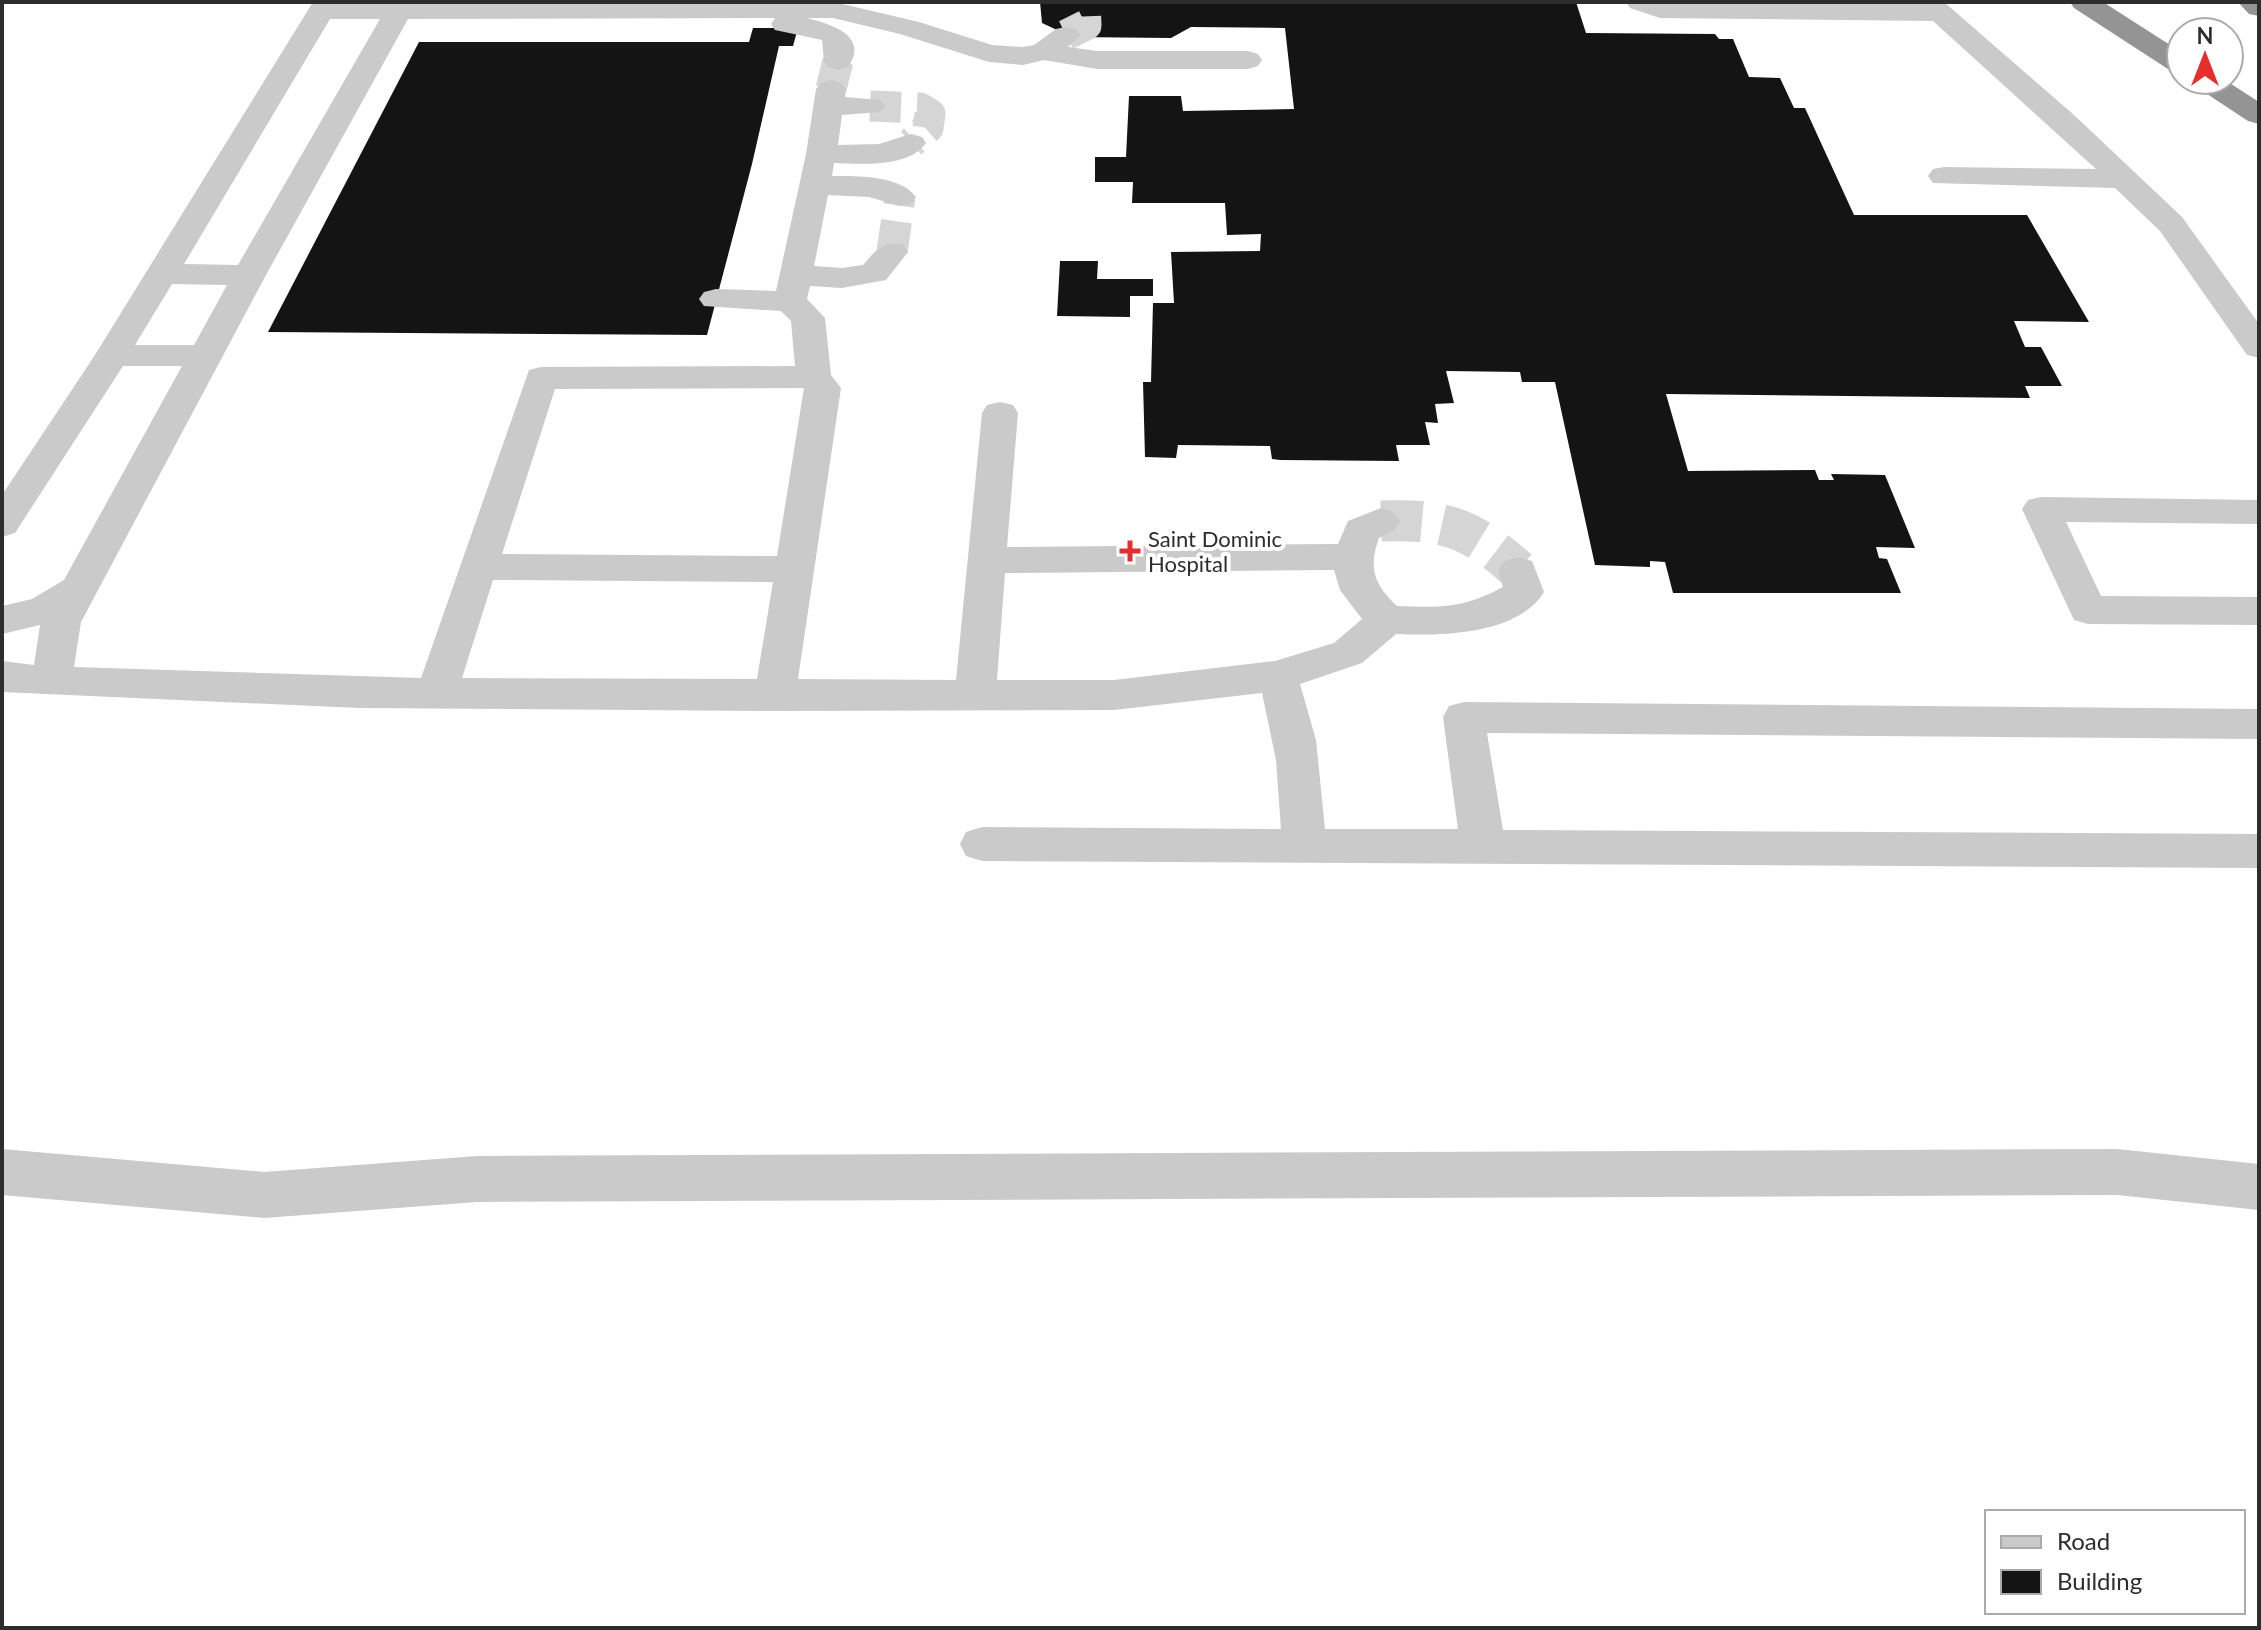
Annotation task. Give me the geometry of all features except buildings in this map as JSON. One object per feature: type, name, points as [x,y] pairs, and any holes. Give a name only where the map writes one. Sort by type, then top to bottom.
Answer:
[{"type":"highway","points":[[2084,2],[2165,55]]},
{"type":"highway","points":[[2252,2],[2259,8]]},
{"type":"highway","points":[[2230,96],[2259,115]]},
{"type":"lane","points":[[1640,2],[1660,10],[1935,8],[2171,224],[2259,348]]},
{"type":"lane","points":[[2,524],[112,355],[324,6],[833,10],[909,28],[989,53],[1023,56],[1055,43],[1097,60],[1248,60]]},
{"type":"lane","points":[[52,679],[61,622],[249,275],[401,7]]},
{"type":"lane","points":[[909,28],[940,7]]},
{"type":"lane","points":[[483,8],[492,23],[524,26],[804,26],[834,35],[839,46],[794,288],[808,318],[814,377],[823,388],[775,696]]},
{"type":"lane","points":[[833,85],[870,106]]},
{"type":"lane","points":[[818,170],[897,151],[911,143]]},
{"type":"lane","points":[[818,170],[888,190],[900,197]]},
{"type":"lane","points":[[1944,176],[2124,179]]},
{"type":"lane","points":[[716,299],[874,273],[892,252]]},
{"type":"lane","points":[[162,274],[249,275]]},
{"type":"lane","points":[[112,355],[207,356]]},
{"type":"lane","points":[[436,694],[541,378],[814,377]]},
{"type":"lane","points":[[975,696],[1000,413]]},
{"type":"lane","points":[[2257,515],[2041,509],[2088,610],[2259,611]]},
{"type":"lane","points":[[1381,521],[1362,530],[1351,557],[1359,596],[1387,620],[1442,622],[1488,613],[1524,592],[1518,570]]},
{"type":"lane","points":[[988,560],[1351,557]]},
{"type":"lane","points":[[478,567],[796,569]]},
{"type":"lane","points":[[2,620],[44,610],[81,588]]},
{"type":"lane","points":[[2,676],[7,679],[436,694],[1114,695],[1277,676],[1348,653],[1387,620]]},
{"type":"lane","points":[[1277,676],[1300,760],[1304,846]]},
{"type":"lane","points":[[1483,847],[1464,717],[2259,724]]},
{"type":"lane","points":[[982,844],[2259,851]]},
{"type":"lane","points":[[2,1172],[264,1195],[477,1179],[2101,1172],[2259,1187]]},
{"type":"tunnel","points":[[1066,35],[1086,25],[1085,2]]},
{"type":"tunnel","points":[[831,89],[838,61]]},
{"type":"tunnel","points":[[870,106],[920,108],[930,114],[928,128],[911,143]]},
{"type":"tunnel","points":[[892,252],[900,197]]},
{"type":"tunnel","points":[[1381,521],[1422,522],[1455,529],[1485,544],[1518,570]]},
{"type":"place","name":"Saint Dominic Hospital","points":[[1130,551]]}]
